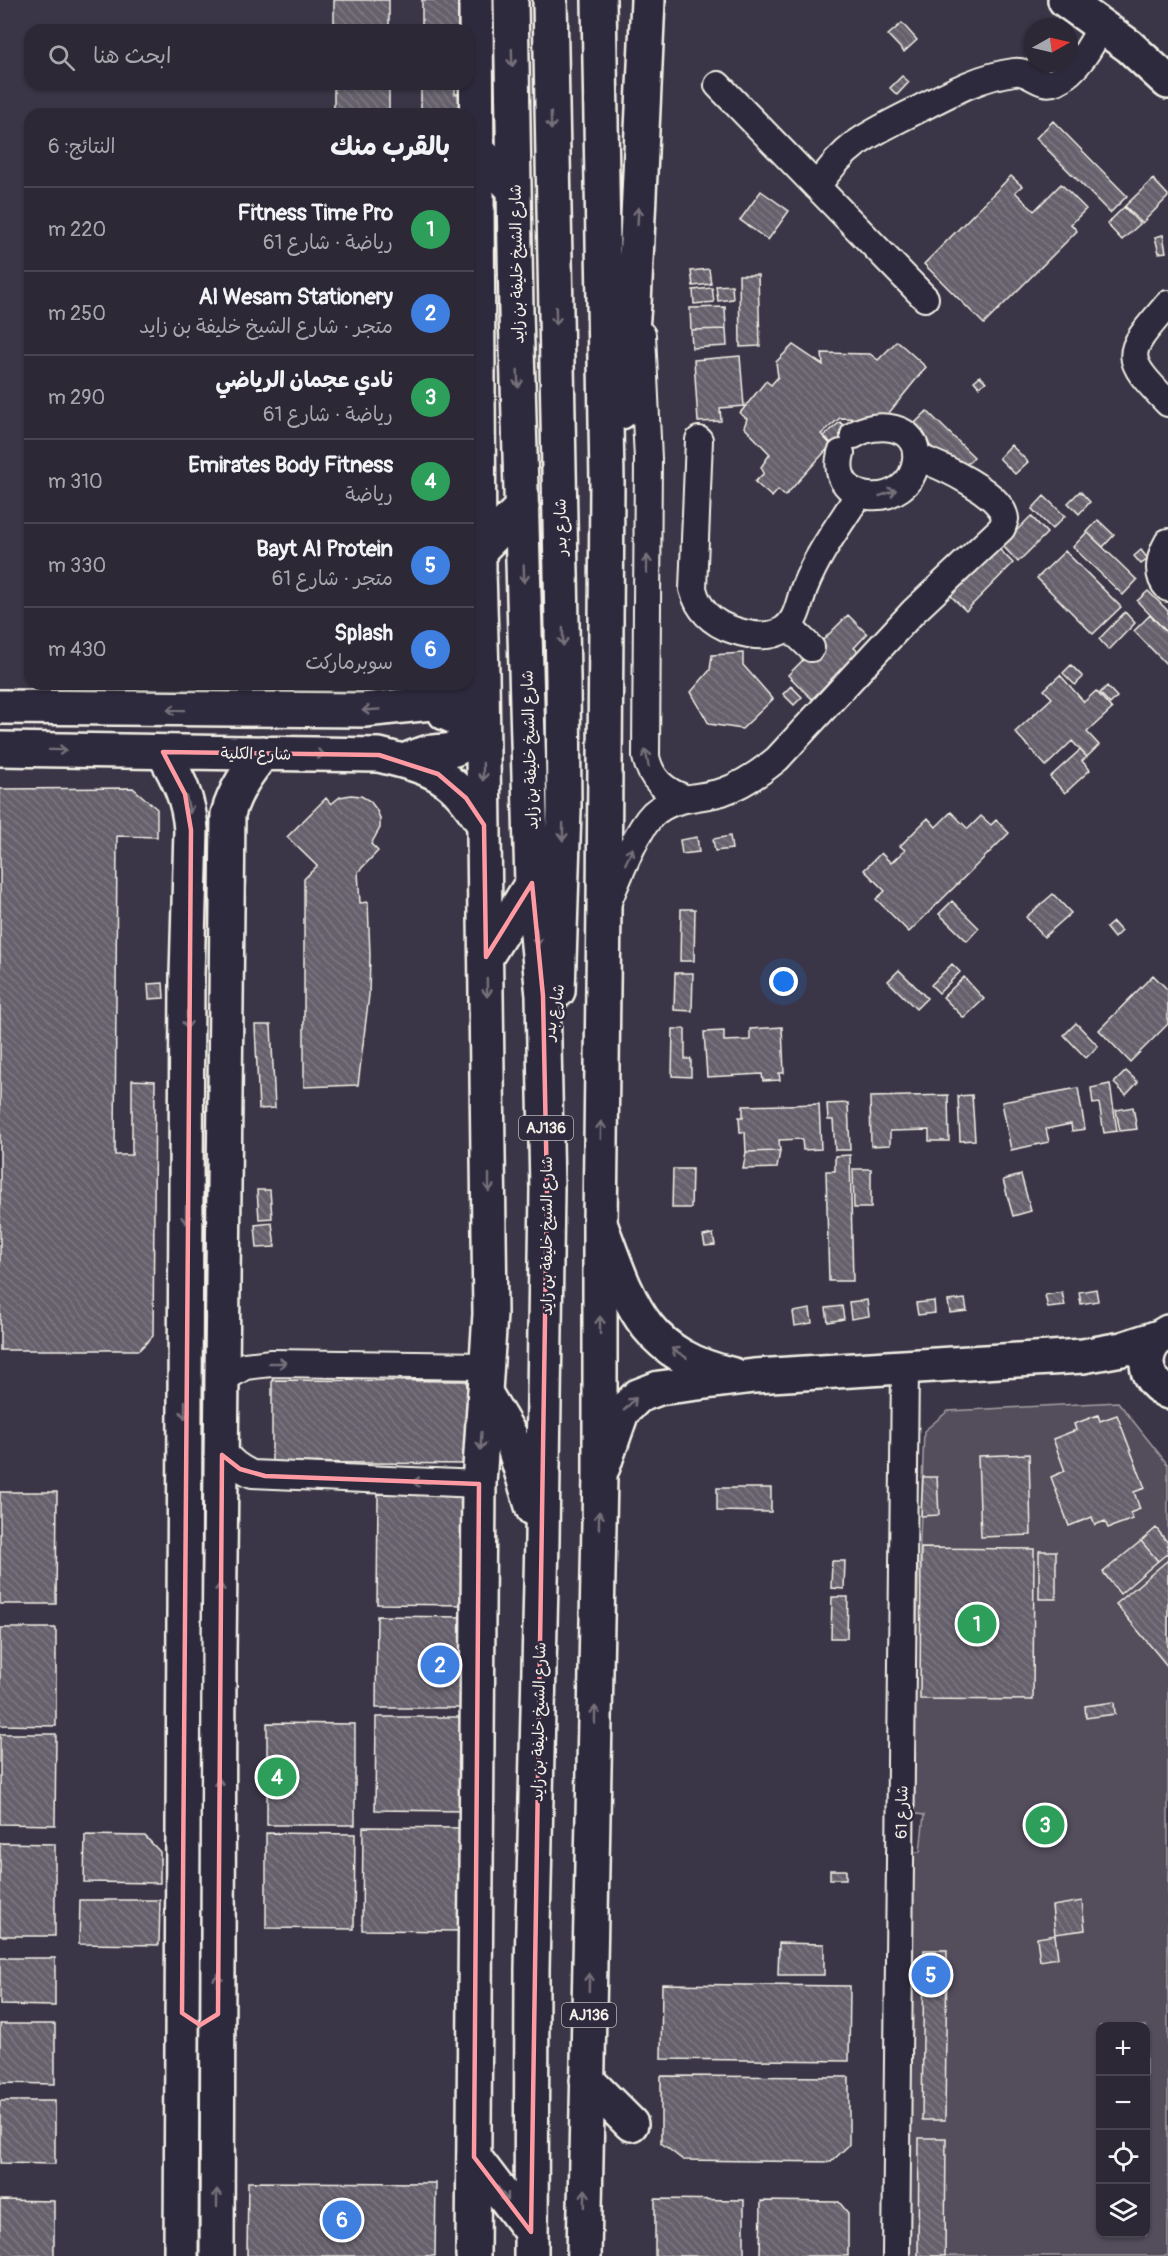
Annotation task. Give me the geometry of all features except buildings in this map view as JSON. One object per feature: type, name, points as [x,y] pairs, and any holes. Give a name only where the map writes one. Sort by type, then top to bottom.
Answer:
[{"type":"main road","points":[[473,2256],[479,1484],[490,1302],[479,551],[476,0]]},
{"type":"main road","name":"شارع الشيخ خليفة بن زايد","points":[[511,0],[532,883],[543,996],[547,1189],[532,1969],[531,2244]]},
{"type":"main road","name":"شارع بدر","points":[[545,1053],[558,997],[561,969],[564,810],[550,0]]},
{"type":"main road","name":"AJ136","points":[[584,2256],[600,1476],[607,482],[599,0]]},
{"type":"main road","points":[[607,482],[627,380],[634,304],[648,0]]},
{"type":"main road","points":[[1065,0],[1102,25],[1168,82]]},
{"type":"main road","points":[[477,149],[514,190]]},
{"type":"main road","points":[[479,551],[522,507]]},
{"type":"main road","points":[[474,681],[482,674]]},
{"type":"main road","points":[[0,707],[338,711],[406,707],[441,702],[455,697],[463,690]]},
{"type":"main road","points":[[404,761],[428,753],[452,752],[460,745],[463,732],[461,720],[456,717],[406,707]]},
{"type":"main road","name":"شارع الكلية","points":[[0,749],[378,755],[404,761],[438,774],[466,798],[484,825]]},
{"type":"main road","points":[[163,753],[178,777],[190,812],[187,975],[181,2256]]},
{"type":"main road","points":[[217,2256],[228,814],[234,794],[244,776],[263,753]]},
{"type":"main road","points":[[486,957],[532,883]]},
{"type":"main road","points":[[187,975],[198,964],[206,962],[220,966],[226,972]]},
{"type":"main road","points":[[600,1223],[629,1299],[657,1337],[700,1365],[735,1375],[754,1376]]},
{"type":"main road","points":[[600,1476],[622,1412],[638,1396],[659,1388],[754,1376],[1083,1356],[1122,1349],[1163,1334]]},
{"type":"main road","points":[[1161,1388],[1149,1374],[1147,1364],[1152,1344],[1163,1334]]},
{"type":"main road","points":[[1083,1356],[1120,1367],[1161,1388]]},
{"type":"main road","points":[[486,1379],[510,1435],[542,1539]]},
{"type":"main road","points":[[182,2013],[186,2019],[200,2025],[207,2024],[218,2014]]},
{"type":"main road","points":[[587,2080],[632,2124]]},
{"type":"main road","points":[[474,2157],[531,2244]]},
{"type":"street","points":[[817,187],[840,158],[856,144],[953,91],[995,75],[1017,71],[1026,72],[1043,82],[1056,81],[1074,67],[1085,54],[1102,25]]},
{"type":"street","points":[[718,85],[925,298]]},
{"type":"street","points":[[636,266],[647,436],[646,757],[648,767],[659,783],[667,790],[685,798]]},
{"type":"street","points":[[1168,304],[1141,336],[1134,352],[1137,370],[1168,404]]},
{"type":"street","points":[[875,426],[899,430],[912,441],[917,457],[911,476],[897,490],[879,497],[859,494],[848,486],[841,474],[839,460],[847,444],[875,426]]},
{"type":"street","points":[[699,440],[692,579],[696,599],[707,616],[740,632],[770,634],[788,626],[795,615],[803,590],[819,556],[859,494]]},
{"type":"street","points":[[604,909],[645,824],[662,807],[685,798],[725,791],[744,783],[769,765],[913,612],[1002,528],[1005,519],[1001,506],[966,480],[917,457]]},
{"type":"street","points":[[1168,542],[1160,563],[1163,583],[1168,588]]},
{"type":"street","points":[[788,626],[811,648]]},
{"type":"street","points":[[223,1379],[245,1366],[271,1363],[486,1379]]},
{"type":"street","name":"شارع 61","points":[[896,2256],[905,1368]]},
{"type":"street","points":[[222,1450],[240,1469],[259,1475],[479,1484]]},
{"type":"highlighted area","points":[[163,752],[379,755],[438,774],[466,798],[484,825],[486,957],[532,883],[543,996],[547,1189],[531,2232],[474,2157],[479,1484],[265,1476],[240,1469],[222,1455],[218,2014],[200,2025],[182,2013],[191,830],[185,794]]},
{"type":"shaded area","points":[[1118,1402],[1168,1465],[1168,2256],[907,2256],[910,1852],[920,1852],[924,1815],[910,1813],[924,1431],[948,1411]]},
{"type":"place","name":"Fitness Time Pro","points":[[977,1624]]},
{"type":"place","name":"Al Wesam Stationery","points":[[440,1665]]},
{"type":"place","name":"Emirates Body Fitness","points":[[277,1777]]},
{"type":"place","name":"نادي عجمان الرياضي","points":[[1045,1825]]},
{"type":"place","name":"Bayt Al Protein","points":[[931,1975]]},
{"type":"place","name":"Splash","points":[[342,2220]]}]
